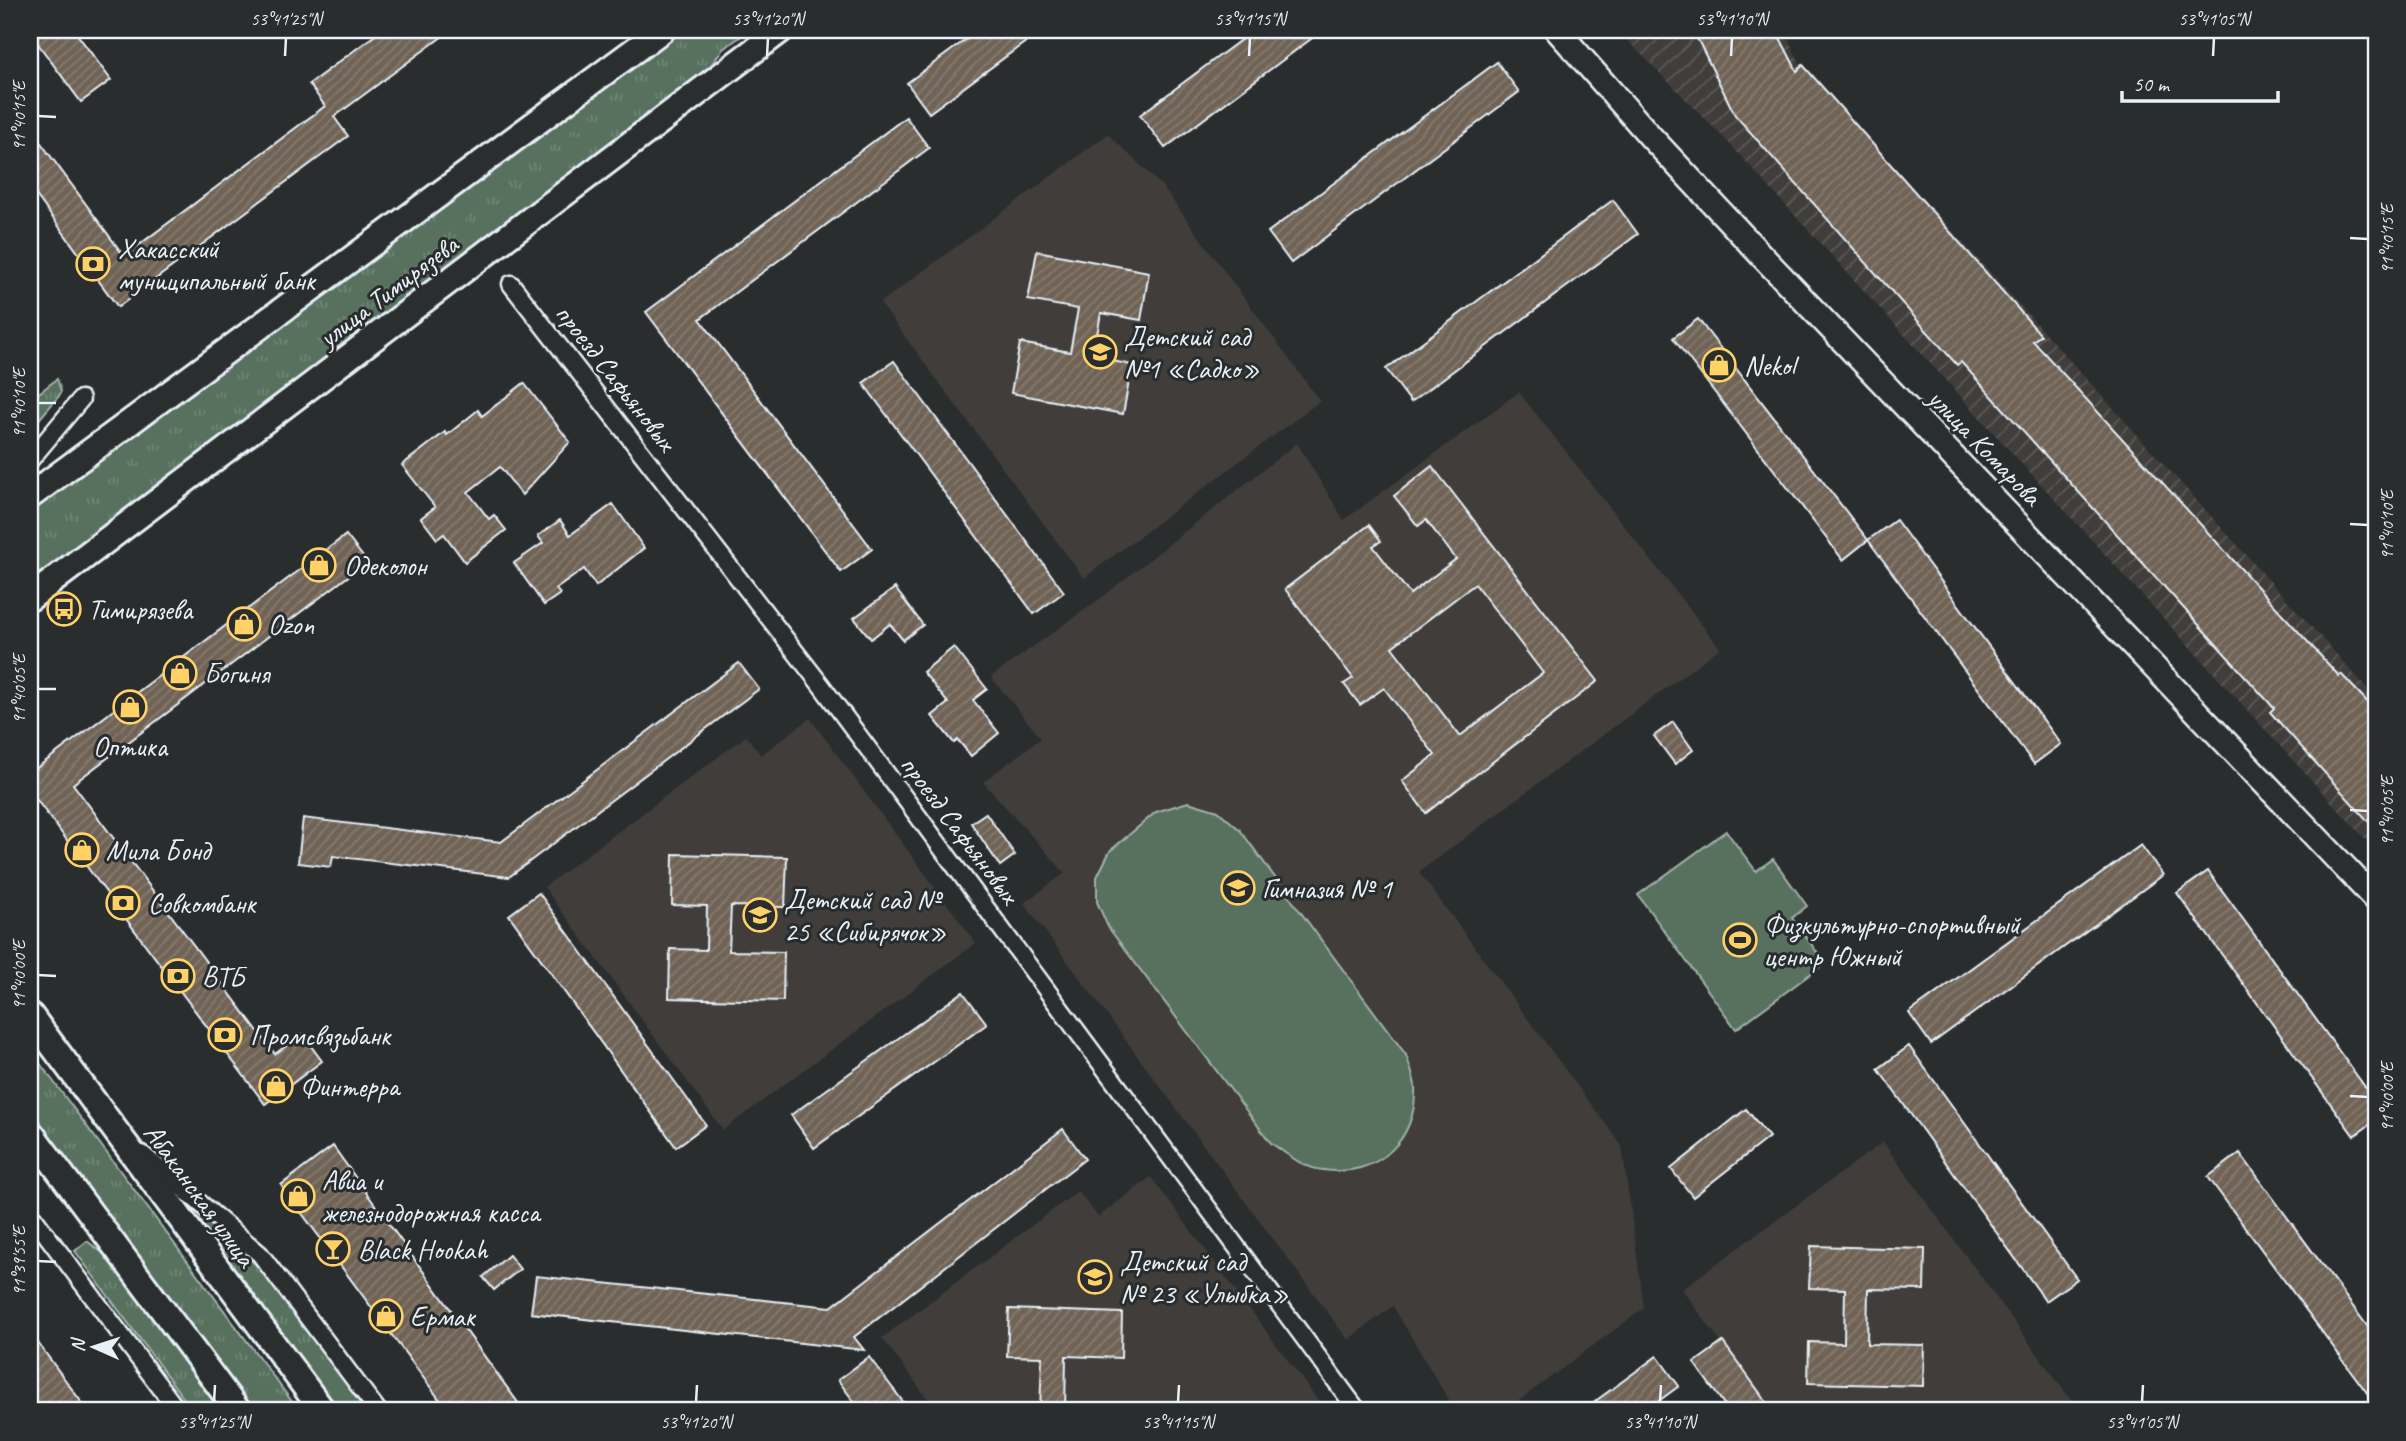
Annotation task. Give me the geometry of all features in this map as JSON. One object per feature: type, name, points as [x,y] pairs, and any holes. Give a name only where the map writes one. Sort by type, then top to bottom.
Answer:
[{"type":"main road","name":"улица Тимирязева","points":[[30,496],[662,30]]},
{"type":"main road","name":"улица Тимирязева","points":[[30,598],[781,30]]},
{"type":"main road","name":"Абаканская улица","points":[[30,1015],[323,1411]]},
{"type":"main road","points":[[30,1132],[238,1411]]},
{"type":"street","name":"улица Комарова","points":[[1557,30],[1760,255],[2376,900]]},
{"type":"street","name":"проезд Сафьяновых","points":[[511,284],[821,685],[1358,1411]]},
{"type":"street","points":[[30,460],[81,399]]},
{"type":"street","points":[[115,1130],[260,1254],[378,1411]]},
{"type":"street","points":[[30,1213],[178,1411]]},
{"type":"shaded area","points":[[1617,30],[1784,30],[1800,63],[2376,698],[2376,851],[1726,140]]},
{"type":"shaded area","name":"Детский сад №1 «Cадко»","points":[[1108,134],[1162,186],[1320,401],[1084,578],[880,303]]},
{"type":"shaded area","name":"Гимназия № 1","points":[[1519,392],[1720,648],[1419,872],[1622,1146],[1644,1308],[1505,1411],[1455,1411],[1393,1306],[1348,1340],[1024,903],[1065,873],[983,782],[1041,738],[991,677],[1097,601],[1297,443],[1344,520]]},
{"type":"shaded area","name":"Детский сад № 25 «Сибирячок»","points":[[810,718],[976,943],[723,1130],[544,887],[746,736],[761,755]]},
{"type":"shaded area","points":[[1883,1142],[2079,1411],[1771,1411],[1682,1289]]},
{"type":"shaded area","name":"Детский сад № 23 «Улыбка»","points":[[1151,1177],[1320,1403],[1309,1411],[937,1411],[882,1338],[1078,1191],[1098,1217]]},
{"type":"green space","points":[[682,30],[750,30],[723,49],[707,70],[30,583],[30,513]]},
{"type":"green space","points":[[57,379],[61,391],[59,396],[30,430],[30,400]]},
{"type":"green space","points":[[1188,802],[1218,811],[1240,830],[1406,1055],[1415,1086],[1414,1106],[1401,1139],[1390,1152],[1376,1161],[1360,1168],[1342,1171],[1316,1169],[1296,1160],[1271,1143],[1108,927],[1097,902],[1097,877],[1110,851],[1156,812]]},
{"type":"green space","name":"Физкультурно-спортивный центр Южный","points":[[1726,831],[1756,871],[1773,859],[1807,906],[1792,918],[1825,963],[1736,1029],[1638,895]]},
{"type":"green space","points":[[30,1050],[299,1411],[255,1411],[30,1110]]},
{"type":"green space","points":[[172,1193],[187,1198],[263,1272],[367,1411],[334,1411]]},
{"type":"green space","points":[[87,1241],[121,1267],[227,1411],[193,1411],[75,1251]]},
{"type":"building","points":[[30,30],[74,30],[111,80],[81,102]]},
{"type":"building","points":[[382,30],[451,30],[334,117],[348,136],[118,307],[30,187],[30,128],[124,256],[325,106],[309,84]]},
{"type":"building","points":[[979,30],[1042,30],[929,113],[907,83]]},
{"type":"building","points":[[1254,30],[1323,30],[1165,148],[1140,115]]},
{"type":"building","points":[[1693,30],[1776,30],[1797,71],[1803,65],[2041,335],[2033,341],[2339,676],[2341,674],[2376,711],[2376,830],[2270,712],[2274,708],[1961,362],[1957,365],[1735,115]]},
{"type":"building","points":[[1497,62],[1519,92],[1291,263],[1268,232]]},
{"type":"building","points":[[906,117],[929,148],[700,319],[872,549],[841,572],[646,312]]},
{"type":"building","points":[[1613,200],[1638,234],[1411,402],[1386,369]]},
{"type":"building","points":[[1037,251],[1149,272],[1141,320],[1101,313],[1093,357],[1132,365],[1123,414],[1011,393],[1020,343],[1070,352],[1078,309],[1028,300]]},
{"type":"building","points":[[1698,319],[1868,540],[1843,560],[1673,338]]},
{"type":"building","points":[[894,361],[1064,592],[1034,614],[863,383]]},
{"type":"building","points":[[524,383],[570,442],[522,495],[500,467],[468,492],[489,519],[494,515],[506,530],[465,562],[444,534],[437,539],[421,518],[435,507],[402,465],[478,410],[482,416]]},
{"type":"building","points":[[1432,466],[1598,681],[1426,813],[1402,781],[1435,755],[1384,688],[1360,705],[1344,684],[1353,678],[1285,589],[1369,525],[1381,541],[1373,546],[1410,594],[1456,559],[1426,520],[1418,526],[1394,496]],"holes":[[[1475,584],[1543,673],[1460,736],[1392,647]]]},
{"type":"building","points":[[613,504],[644,548],[596,586],[584,569],[556,589],[560,594],[544,605],[514,563],[543,543],[538,536],[560,520],[570,535]]},
{"type":"building","points":[[1896,520],[2061,744],[2034,764],[1868,540]]},
{"type":"building","points":[[346,535],[367,562],[73,784],[275,1054],[302,1034],[322,1061],[265,1104],[30,791],[30,773]]},
{"type":"building","points":[[895,588],[923,625],[903,640],[890,624],[871,639],[854,618]]},
{"type":"building","points":[[954,647],[987,689],[973,700],[999,733],[971,756],[958,740],[954,743],[932,716],[948,703],[923,672]]},
{"type":"building","points":[[739,663],[759,689],[509,877],[333,856],[331,867],[298,863],[303,818],[501,842]]},
{"type":"building","points":[[1673,722],[1693,750],[1675,764],[1654,736]]},
{"type":"building","points":[[986,813],[1015,855],[1000,866],[971,823]]},
{"type":"building","points":[[2141,845],[2163,875],[1931,1044],[1909,1013]]},
{"type":"building","points":[[673,854],[787,857],[785,907],[731,906],[729,951],[784,952],[783,1001],[669,998],[670,949],[706,950],[707,906],[672,905]]},
{"type":"building","points":[[2208,871],[2376,1102],[2376,1120],[2354,1136],[2177,893]]},
{"type":"building","points":[[539,893],[706,1125],[676,1147],[509,915]]},
{"type":"building","points":[[963,992],[987,1024],[814,1148],[791,1115]]},
{"type":"building","points":[[1909,1046],[2077,1279],[2046,1301],[1878,1069]]},
{"type":"building","points":[[1746,1109],[1769,1137],[1693,1197],[1671,1169]]},
{"type":"building","points":[[1063,1129],[1085,1159],[854,1337],[864,1350],[531,1313],[536,1276],[831,1307]]},
{"type":"building","points":[[333,1146],[524,1411],[448,1411],[281,1185]]},
{"type":"building","points":[[2240,1153],[2376,1338],[2376,1405],[2208,1177]]},
{"type":"building","points":[[1811,1246],[1925,1249],[1924,1290],[1868,1289],[1867,1344],[1924,1345],[1923,1386],[1808,1383],[1809,1342],[1844,1343],[1845,1289],[1809,1288]]},
{"type":"building","points":[[509,1255],[520,1269],[494,1290],[483,1277]]},
{"type":"building","points":[[1009,1309],[1122,1313],[1121,1358],[1066,1356],[1065,1411],[1040,1411],[1042,1357],[1007,1356]]},
{"type":"building","points":[[30,1332],[88,1411],[41,1411],[30,1395]]},
{"type":"building","points":[[1723,1342],[1773,1411],[1729,1411],[1694,1363]]},
{"type":"building","points":[[1657,1356],[1679,1386],[1645,1411],[1582,1411]]},
{"type":"building","points":[[869,1357],[910,1411],[861,1411],[838,1380]]},
{"type":"place","name":"Хакасский муниципальный банк","points":[[93,264]]},
{"type":"place","name":"Детский сад №1 «Cадко»","points":[[1100,352]]},
{"type":"place","name":"Nekol","points":[[1719,365]]},
{"type":"place","name":"Одеколон","points":[[319,565]]},
{"type":"place","name":"Тимирязева","points":[[64,609]]},
{"type":"place","name":"Ozon","points":[[244,624]]},
{"type":"place","name":"Богиня","points":[[180,673]]},
{"type":"place","name":"Оптика","points":[[130,707]]},
{"type":"place","name":"Мила Бонд","points":[[82,850]]},
{"type":"place","name":"Гимназия № 1","points":[[1238,888]]},
{"type":"place","name":"Совкомбанк","points":[[123,903]]},
{"type":"place","name":"Детский сад № 25 «Сибирячок»","points":[[760,915]]},
{"type":"place","name":"Физкультурно-спортивный центр Южный","points":[[1740,940]]},
{"type":"place","name":"ВТБ","points":[[178,976]]},
{"type":"place","name":"Промсвязьбанк","points":[[225,1035]]},
{"type":"place","name":"Финтерра","points":[[276,1086]]},
{"type":"place","name":"Авиа и железнодорожная касса","points":[[298,1196]]},
{"type":"place","name":"Black Hookah","points":[[333,1249]]},
{"type":"place","name":"Детский сад № 23 «Улыбка»","points":[[1095,1277]]},
{"type":"place","name":"Ермак","points":[[386,1316]]}]
